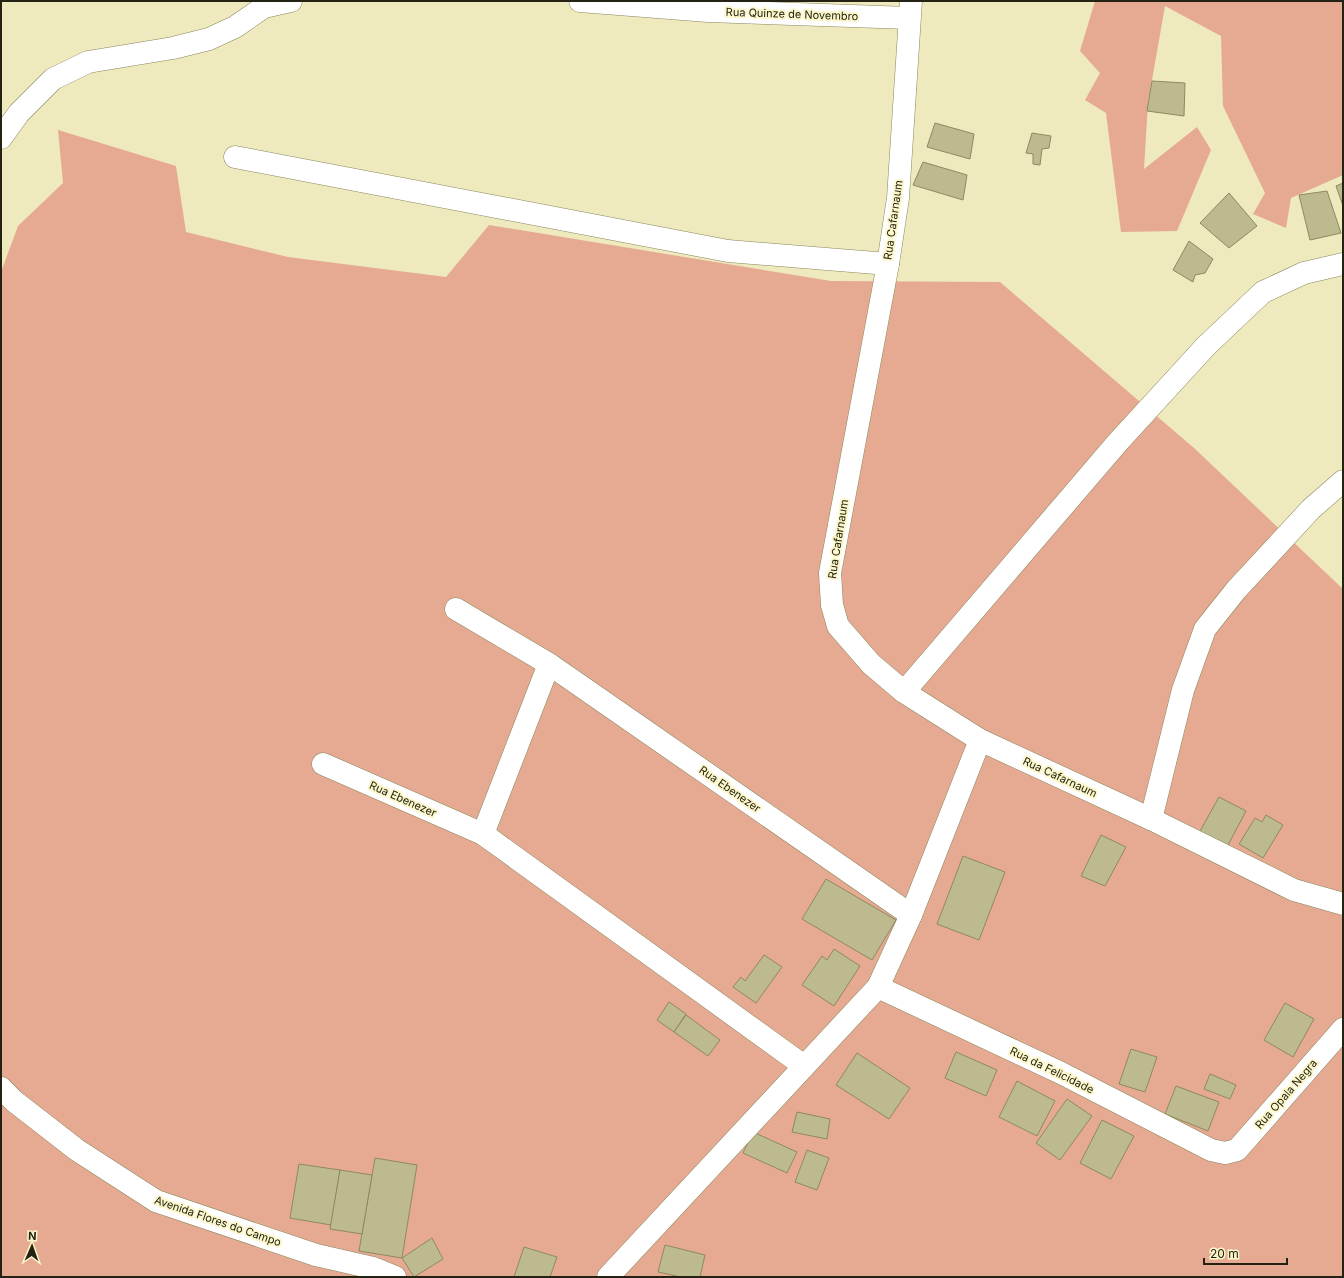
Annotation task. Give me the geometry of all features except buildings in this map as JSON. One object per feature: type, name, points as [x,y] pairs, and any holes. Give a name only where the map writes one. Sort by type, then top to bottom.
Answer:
[{"type":"street","points":[[1,138],[19,113],[53,79],[88,62],[173,48],[209,39],[235,27],[257,4],[291,1]]},
{"type":"street","name":"Rua Quinze de Novembro","points":[[580,1],[709,6],[910,10]]},
{"type":"street","name":"Rua Cafarnaum","points":[[910,10],[898,198],[888,264],[830,573],[832,605],[838,626],[871,664],[904,692],[980,740],[1151,818],[1294,890],[1343,904]]},
{"type":"street","points":[[235,156],[728,251],[888,264]]},
{"type":"street","points":[[904,692],[1118,442],[1206,346],[1263,292],[1304,273],[1343,264]]},
{"type":"street","points":[[1151,818],[1183,690],[1205,629],[1236,590],[1311,509],[1343,481]]},
{"type":"street","name":"Rua Ebenezer","points":[[456,609],[549,664],[911,915]]},
{"type":"street","points":[[483,834],[549,664]]},
{"type":"street","points":[[608,1277],[878,987],[911,915],[980,740]]},
{"type":"street","name":"Rua Ebenezer","points":[[323,764],[483,834],[804,1066]]},
{"type":"street","name":"Rua da Felicidade","points":[[878,987],[1061,1073],[1211,1150],[1225,1154]]},
{"type":"street","name":"Rua Opala Negra","points":[[1225,1154],[1237,1150],[1343,1028]]},
{"type":"street","name":"Avenida Flores do Campo","points":[[1,1088],[14,1101],[78,1150],[156,1201],[316,1255],[373,1268],[394,1277]]},
{"type":"shaded area","points":[[1095,1],[1343,1],[1343,175],[1291,198],[1286,228],[1253,214],[1265,193],[1223,106],[1221,36],[1165,6],[1148,103],[1144,169],[1197,127],[1211,150],[1177,231],[1121,232],[1106,113],[1085,100],[1100,73],[1080,51]]},
{"type":"shaded area","points":[[58,130],[176,166],[186,232],[288,257],[446,277],[489,225],[831,281],[1000,282],[1194,448],[1343,589],[1343,1277],[1,1277],[1,272],[18,226],[63,183]]}]
